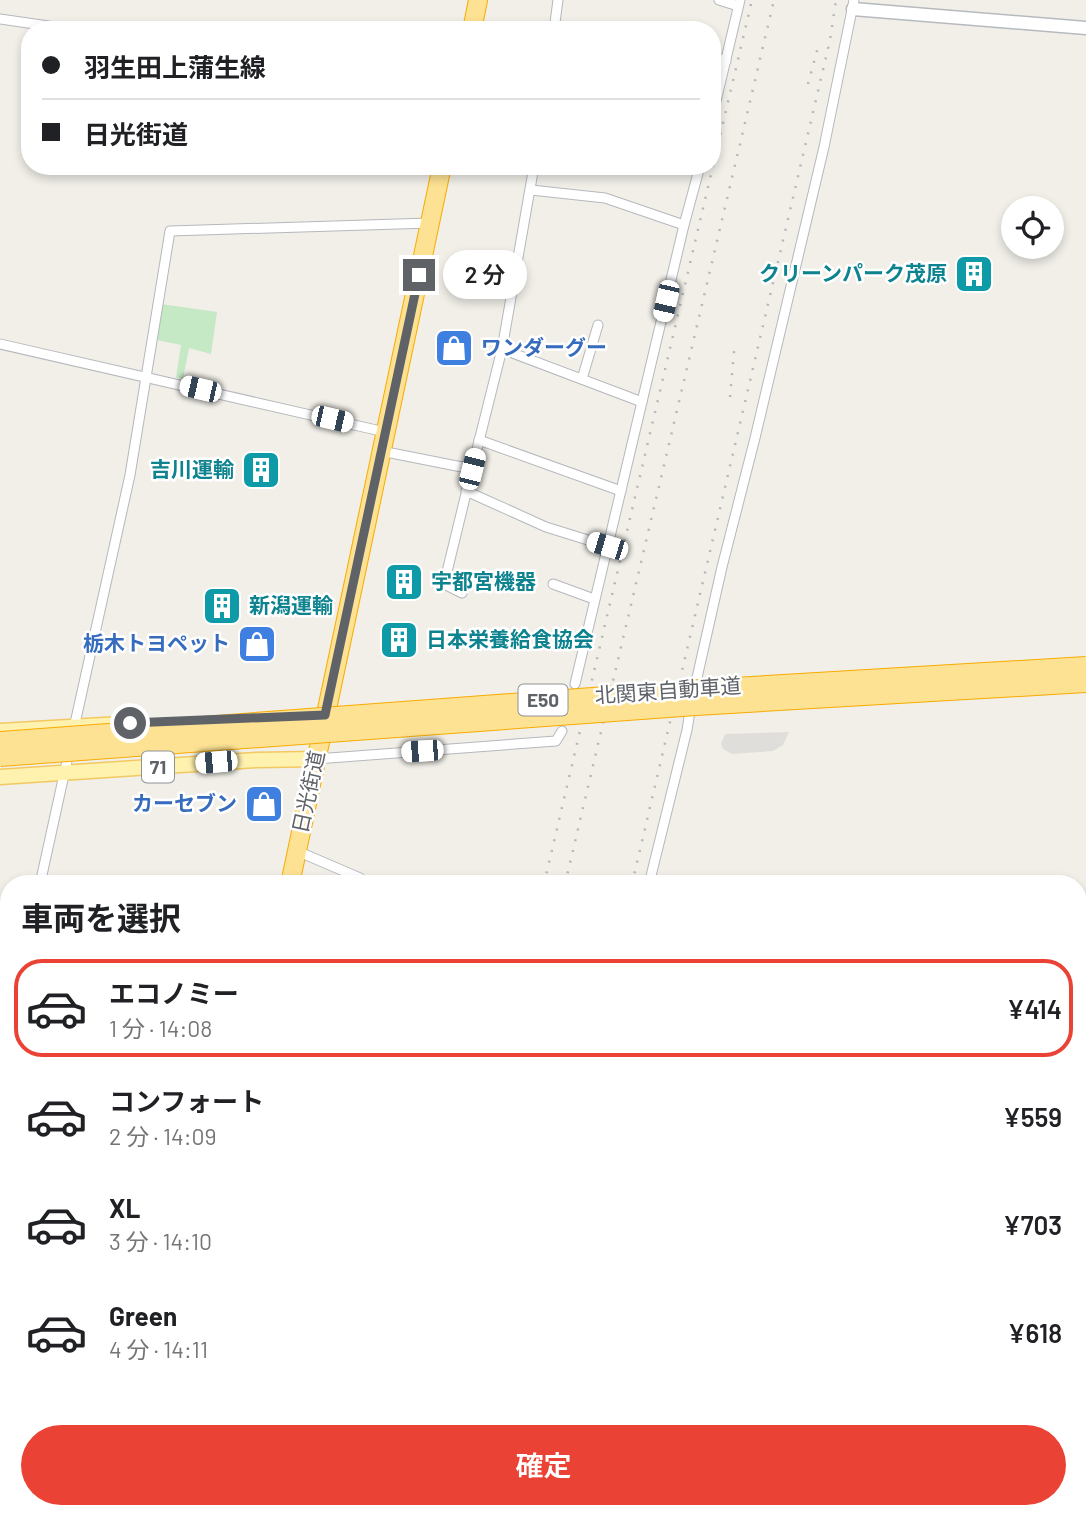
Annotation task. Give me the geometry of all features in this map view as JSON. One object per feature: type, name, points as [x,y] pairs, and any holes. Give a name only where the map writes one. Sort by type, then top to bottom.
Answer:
[{"type":"highway","points":[[474,21],[478,0]]},
{"type":"highway","name":"日光街道","points":[[291,875],[440,175]]},
{"type":"highway","name":"北関東自動車道","points":[[0,741],[686,690],[1086,664]]},
{"type":"highway","name":"北関東自動車道","points":[[0,757],[682,707],[1086,683]]},
{"type":"main road","name":"71","points":[[0,731],[75,725],[325,715]]},
{"type":"main road","name":"71","points":[[0,777],[243,761],[316,759]]},
{"type":"street","points":[[555,21],[558,0]]},
{"type":"street","points":[[719,0],[739,3],[721,82]]},
{"type":"street","points":[[651,875],[687,733],[722,567],[824,146],[854,4],[886,5],[1086,28]]},
{"type":"street","points":[[0,19],[21,22]]},
{"type":"street","points":[[721,59],[726,61]]},
{"type":"street","points":[[462,593],[444,584],[502,349],[533,175]]},
{"type":"street","points":[[575,684],[698,175]]},
{"type":"street","points":[[531,190],[605,198],[684,225]]},
{"type":"street","points":[[42,875],[130,475],[170,231],[430,223]]},
{"type":"street","points":[[582,379],[598,325]]},
{"type":"street","points":[[0,344],[385,432]]},
{"type":"street","points":[[502,349],[642,402]]},
{"type":"street","points":[[479,440],[621,491]]},
{"type":"street","points":[[381,451],[472,469]]},
{"type":"street","points":[[466,491],[546,527],[607,546]]},
{"type":"street","points":[[553,584],[594,599]]},
{"type":"street","points":[[695,685],[1086,664]]},
{"type":"street","points":[[316,759],[556,741],[562,731]]},
{"type":"street","points":[[297,851],[353,875]]},
{"type":"shaded area","points":[[789,732],[783,745],[773,751],[732,754],[723,749],[721,744],[725,734]]},
{"type":"green space","points":[[161,304],[217,312],[211,354],[189,348],[183,379],[176,377],[181,345],[157,340]]},
{"type":"railway","points":[[721,132],[752,0]]},
{"type":"railway","points":[[567,875],[774,0]]},
{"type":"railway","points":[[634,875],[830,40],[836,0]]},
{"type":"railway","points":[[808,84],[818,47]]},
{"type":"railway","points":[[546,875],[711,175]]},
{"type":"railway","points":[[730,397],[734,351]]},
{"type":"place","name":"クリーンパーク茂原","points":[[974,274]]},
{"type":"place","name":"ワンダーグー","points":[[454,348]]},
{"type":"place","name":"吉川運輸","points":[[261,470]]},
{"type":"place","name":"宇都宮機器","points":[[404,582]]},
{"type":"place","name":"新潟運輸","points":[[222,606]]},
{"type":"place","name":"日本栄養給食協会","points":[[399,640]]},
{"type":"place","name":"栃木トヨペット","points":[[257,644]]},
{"type":"place","name":"カーセブン","points":[[264,804]]},
{"type":"route","points":[[130,723],[325,715],[419,275]]}]
